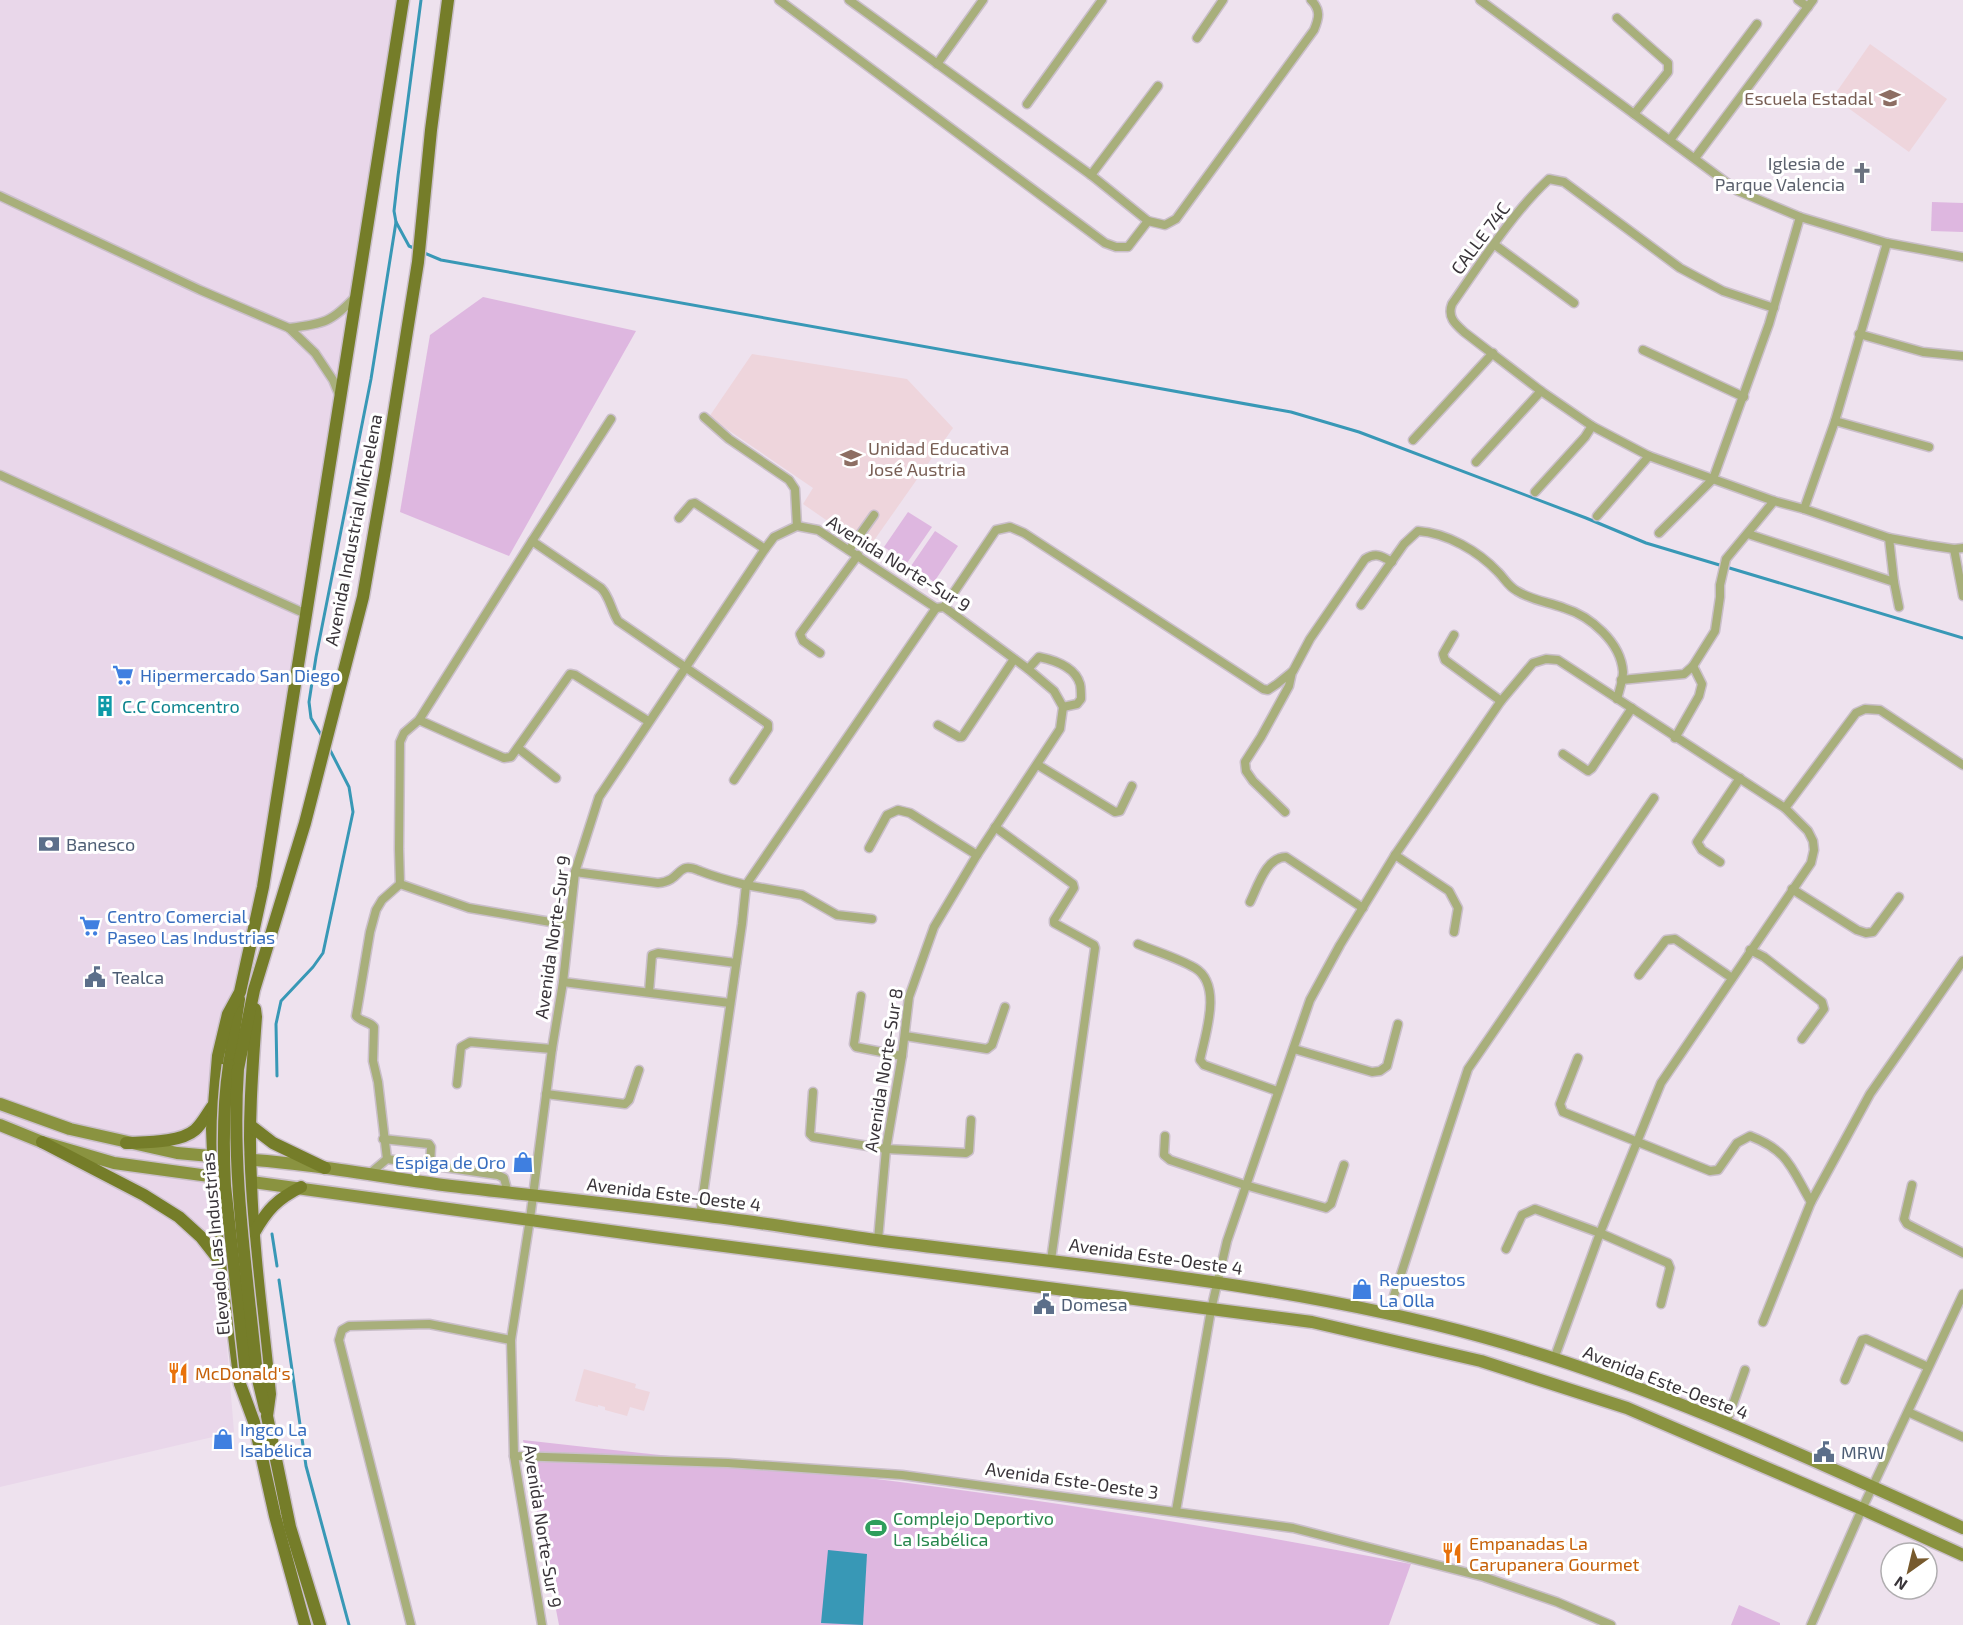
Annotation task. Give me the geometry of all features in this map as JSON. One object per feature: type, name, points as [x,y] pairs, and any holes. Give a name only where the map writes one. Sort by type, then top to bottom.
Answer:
[{"type":"main road","name":"Avenida Industrial Michelena","points":[[306,1625],[275,1516],[254,1422],[240,1384],[214,1176],[213,1106],[218,1056],[228,1014],[240,992],[263,887],[403,0]]},
{"type":"main road","name":"Avenida Industrial Michelena","points":[[320,1625],[290,1527],[267,1416],[270,1394],[250,1181],[251,1081],[256,1017],[252,999],[303,830],[363,597],[418,262],[431,130],[448,0]]},
{"type":"main road","name":"Elevado Las Industrias","points":[[234,1067],[240,992]]},
{"type":"main road","name":"Elevado Las Industrias","points":[[252,999],[224,1109],[224,1166],[230,1245],[252,1379],[254,1422]]},
{"type":"main road","points":[[0,1104],[25,1112]]},
{"type":"main road","points":[[126,1143],[183,1136],[195,1130],[213,1106]]},
{"type":"main road","points":[[0,1110],[18,1114],[25,1112]]},
{"type":"main road","name":"Avenida Este-Oeste 4","points":[[25,1112],[70,1129],[177,1153],[309,1166],[508,1193],[700,1215],[878,1240],[1217,1281],[1388,1314],[1477,1335],[1636,1386],[1963,1528]]},
{"type":"main road","points":[[0,1125],[42,1143],[144,1195],[179,1217],[201,1237],[226,1270]]},
{"type":"main road","points":[[251,1126],[273,1143],[325,1168]]},
{"type":"main road","points":[[42,1143],[114,1163],[654,1237],[1312,1322],[1470,1359],[1627,1408],[1963,1555]]},
{"type":"main road","points":[[254,1234],[261,1221],[276,1203],[301,1187]]},
{"type":"main road","name":"Elevado Las Industrias","points":[[252,1379],[267,1416]]},
{"type":"street","points":[[778,0],[1105,243],[1116,247],[1128,247],[1148,221]]},
{"type":"street","points":[[849,0],[1091,175],[1148,221],[1165,225],[1176,219],[1314,30],[1319,17],[1316,5],[1311,0]]},
{"type":"street","points":[[937,64],[983,0]]},
{"type":"street","points":[[1027,104],[1102,0]]},
{"type":"street","points":[[1197,38],[1223,0]]},
{"type":"street","points":[[1480,0],[1738,191],[1800,217],[1887,243],[1963,257]]},
{"type":"street","points":[[1695,158],[1811,4],[1798,0]]},
{"type":"street","points":[[1617,18],[1668,63],[1669,68],[1664,79],[1634,114]]},
{"type":"street","points":[[1670,140],[1757,24]]},
{"type":"street","points":[[1091,175],[1158,86]]},
{"type":"street","name":"CALLE 74C","points":[[1493,353],[1453,322],[1449,311],[1495,245],[1549,179],[1564,182],[1680,268],[1723,291],[1774,308]]},
{"type":"street","points":[[0,196],[200,290],[290,328],[315,353],[333,380],[341,399]]},
{"type":"street","points":[[1659,533],[1713,479],[1774,308],[1800,217]]},
{"type":"street","points":[[1804,509],[1835,420],[1887,243]]},
{"type":"street","points":[[1495,245],[1574,303]]},
{"type":"street","points":[[290,328],[316,325],[339,315],[356,296]]},
{"type":"street","points":[[1859,334],[1923,352],[1963,356]]},
{"type":"street","points":[[1643,350],[1744,397]]},
{"type":"street","points":[[1413,440],[1493,353],[1541,391],[1592,426],[1649,456],[1774,501],[1889,538],[1958,548],[1963,596]]},
{"type":"street","points":[[1476,462],[1541,391]]},
{"type":"street","points":[[704,417],[729,439],[789,480],[795,489],[797,526]]},
{"type":"street","points":[[400,884],[400,742],[404,733],[419,720],[611,419]]},
{"type":"street","points":[[1835,420],[1929,447]]},
{"type":"street","points":[[1535,492],[1592,426]]},
{"type":"street","points":[[1597,516],[1649,456]]},
{"type":"street","points":[[0,475],[306,614]]},
{"type":"street","points":[[1621,681],[1684,674],[1693,666],[1715,631],[1720,585],[1726,559],[1774,501]]},
{"type":"street","points":[[679,518],[691,504],[695,503],[765,549]]},
{"type":"street","points":[[849,550],[874,515]]},
{"type":"street","name":"Avenida Norte-Sur 9","points":[[542,1625],[514,1456],[511,1340],[563,982],[575,872],[599,797],[685,665],[765,549],[774,537],[797,526],[818,530],[940,607],[1028,669],[1053,691],[1063,707]]},
{"type":"street","points":[[700,1215],[746,885],[996,530],[1010,527],[1034,540],[1263,689],[1268,690],[1293,671]]},
{"type":"street","points":[[1360,605],[1404,544],[1419,531],[1432,532],[1476,553],[1499,573],[1507,585],[1518,592],[1547,604],[1566,608],[1597,626],[1610,639],[1623,672],[1617,699]]},
{"type":"street","points":[[1748,534],[1893,582]]},
{"type":"street","points":[[1889,538],[1893,582],[1899,607]]},
{"type":"street","points":[[532,541],[601,588],[607,594],[618,621],[768,724],[768,729],[734,780]]},
{"type":"street","points":[[820,653],[803,641],[800,634],[858,555]]},
{"type":"street","points":[[1285,812],[1253,781],[1246,771],[1245,762],[1289,686],[1293,671],[1310,639],[1361,564],[1370,556],[1376,555],[1381,555],[1392,562]]},
{"type":"street","points":[[1454,635],[1443,654],[1445,660],[1501,701]]},
{"type":"street","points":[[1028,669],[1039,657],[1055,660],[1071,670],[1080,682],[1081,699],[1077,704],[1063,707]]},
{"type":"street","points":[[938,725],[962,737],[1014,659]]},
{"type":"street","points":[[1176,1511],[1211,1310],[1227,1241],[1310,1000],[1340,945],[1395,855],[1501,701],[1533,663],[1545,659],[1558,660],[1785,808],[1808,831],[1814,850],[1811,862],[1661,1083],[1600,1233],[1554,1359]]},
{"type":"street","points":[[1675,738],[1699,696],[1702,684],[1693,666]]},
{"type":"street","points":[[419,720],[504,758],[511,757],[570,674],[576,675],[648,721]]},
{"type":"street","name":"Avenida Norte-Sur 8","points":[[878,1240],[886,1149],[902,1056],[909,997],[934,927],[977,855],[1060,729],[1063,707]]},
{"type":"street","points":[[1563,754],[1588,771],[1632,708]]},
{"type":"street","points":[[1785,808],[1856,713],[1865,709],[1880,710],[1963,765]]},
{"type":"street","points":[[518,748],[556,778]]},
{"type":"street","points":[[1038,765],[1115,812],[1120,811],[1132,786]]},
{"type":"street","points":[[1720,862],[1702,850],[1697,842],[1740,778]]},
{"type":"street","points":[[1388,1314],[1467,1069],[1654,798]]},
{"type":"street","points":[[869,848],[887,815],[898,810],[910,813],[977,855]]},
{"type":"street","points":[[995,828],[1073,884],[1074,888],[1054,923],[1094,945],[1095,948],[1051,1260]]},
{"type":"street","points":[[1395,855],[1449,891],[1458,908],[1454,932]]},
{"type":"street","points":[[1250,902],[1271,862],[1278,857],[1286,857],[1363,908]]},
{"type":"street","points":[[575,872],[658,883],[668,882],[683,868],[689,867],[721,879],[802,895],[837,915],[872,919]]},
{"type":"street","points":[[400,884],[469,908],[568,925]]},
{"type":"street","points":[[387,1159],[378,1082],[373,1061],[374,1027],[356,1016],[370,932],[376,910],[382,900],[400,884]]},
{"type":"street","points":[[1792,890],[1857,930],[1866,933],[1873,932],[1899,897]]},
{"type":"street","points":[[1639,975],[1666,940],[1676,939],[1732,978]]},
{"type":"street","points":[[1138,944],[1197,969],[1209,985],[1211,1003],[1200,1060],[1204,1065],[1277,1091]]},
{"type":"street","points":[[1750,950],[1764,957],[1822,1002],[1824,1009],[1802,1039]]},
{"type":"street","points":[[649,992],[652,955],[658,953],[736,963]]},
{"type":"street","points":[[1764,1322],[1811,1203],[1870,1094],[1963,961]]},
{"type":"street","points":[[563,982],[730,1003]]},
{"type":"street","points":[[861,996],[854,1044],[856,1047],[902,1056]]},
{"type":"street","points":[[905,1036],[987,1049],[992,1045],[1005,1007]]},
{"type":"street","points":[[1294,1049],[1372,1071],[1380,1071],[1386,1066],[1398,1024]]},
{"type":"street","points":[[457,1084],[461,1047],[470,1042],[552,1049]]},
{"type":"street","points":[[1578,1058],[1560,1108],[1563,1112],[1710,1171],[1718,1170],[1737,1143],[1750,1136],[1774,1147],[1784,1156],[1811,1203]]},
{"type":"street","points":[[546,1094],[625,1104],[629,1100],[639,1070]]},
{"type":"street","points":[[813,1092],[810,1134],[813,1137],[886,1149],[966,1153],[969,1151],[971,1120]]},
{"type":"street","points":[[1165,1136],[1164,1155],[1170,1160],[1245,1185],[1326,1208],[1331,1204],[1344,1165]]},
{"type":"street","points":[[383,1139],[429,1144],[431,1147],[430,1166]]},
{"type":"street","points":[[368,1175],[387,1159],[498,1175],[504,1178],[508,1193]]},
{"type":"street","points":[[1912,1185],[1904,1219],[1907,1224],[1963,1253]]},
{"type":"street","points":[[1506,1249],[1522,1215],[1535,1209],[1600,1233],[1668,1263],[1670,1268],[1661,1304]]},
{"type":"street","points":[[1811,1625],[1862,1509],[1960,1305],[1963,1294]]},
{"type":"street","points":[[411,1625],[339,1340],[342,1330],[349,1326],[429,1324],[511,1340]]},
{"type":"street","points":[[1845,1380],[1862,1341],[1866,1339],[1929,1367]]},
{"type":"street","points":[[1726,1424],[1744,1370]]},
{"type":"street","points":[[1908,1412],[1963,1437]]},
{"type":"street","name":"Avenida Este-Oeste 3","points":[[514,1456],[728,1462],[902,1475],[1293,1528],[1484,1577],[1557,1602],[1611,1625]]},
{"type":"shaded area","points":[[0,0],[402,0],[240,992],[213,1106],[220,1261],[234,1432],[0,1487]]},
{"type":"shaded area","name":"Escuela Estadal","points":[[1870,44],[1947,99],[1909,152],[1833,97]]},
{"type":"shaded area","points":[[1932,202],[1963,203],[1963,232],[1931,231]]},
{"type":"shaded area","points":[[483,297],[636,331],[509,556],[400,512],[430,335]]},
{"type":"shaded area","name":"Unidad Educativa José Austria","points":[[752,354],[907,379],[953,428],[868,549],[803,504],[813,488],[709,417]]},
{"type":"shaded area","points":[[908,512],[932,527],[907,563],[884,547]]},
{"type":"shaded area","points":[[935,531],[958,546],[934,582],[911,566]]},
{"type":"shaded area","points":[[584,1369],[636,1384],[635,1388],[650,1392],[644,1411],[630,1407],[627,1416],[605,1410],[605,1407],[575,1401]]},
{"type":"shaded area","name":"Complejo Deportivo La Isabélica","points":[[523,1440],[893,1481],[1004,1496],[1237,1532],[1411,1564],[1389,1625],[559,1625]]},
{"type":"shaded area","points":[[1739,1605],[1780,1623],[1780,1625],[1731,1625]]},
{"type":"water","points":[[828,1550],[867,1554],[863,1625],[821,1623]]},
{"type":"waterway","points":[[323,738],[311,718],[309,702],[371,379],[396,222],[394,211],[421,0]]},
{"type":"waterway","points":[[396,222],[409,246],[416,249]]},
{"type":"waterway","points":[[422,252],[441,260],[1291,412],[1359,432],[1646,543],[1963,638]]},
{"type":"waterway","points":[[277,1076],[276,1024],[281,1001],[323,953],[353,812],[349,787],[329,748]]},
{"type":"waterway","points":[[272,1234],[277,1266]]},
{"type":"waterway","points":[[279,1280],[306,1466],[349,1625]]},
{"type":"place","name":"Escuela Estadal","points":[[1890,98]]},
{"type":"place","name":"Iglesia de Parque Valencia","points":[[1862,173]]},
{"type":"place","name":"Unidad Educativa José Austria","points":[[851,458]]},
{"type":"place","name":"Hipermercado San Diego","points":[[123,675]]},
{"type":"place","name":"C.C Comcentro","points":[[105,706]]},
{"type":"place","name":"Banesco","points":[[49,844]]},
{"type":"place","name":"Centro Comercial Paseo Las Industrias","points":[[90,926]]},
{"type":"place","name":"Tealca","points":[[95,977]]},
{"type":"place","name":"Espiga de Oro","points":[[523,1162]]},
{"type":"place","name":"Repuestos La Olla","points":[[1362,1289]]},
{"type":"place","name":"Domesa","points":[[1044,1304]]},
{"type":"place","name":"McDonald's","points":[[178,1373]]},
{"type":"place","name":"Ingco La Isabélica","points":[[223,1439]]},
{"type":"place","name":"MRW","points":[[1824,1452]]},
{"type":"place","name":"Complejo Deportivo La Isabélica","points":[[876,1528]]},
{"type":"place","name":"Empanadas La Carupanera Gourmet","points":[[1452,1553]]}]
